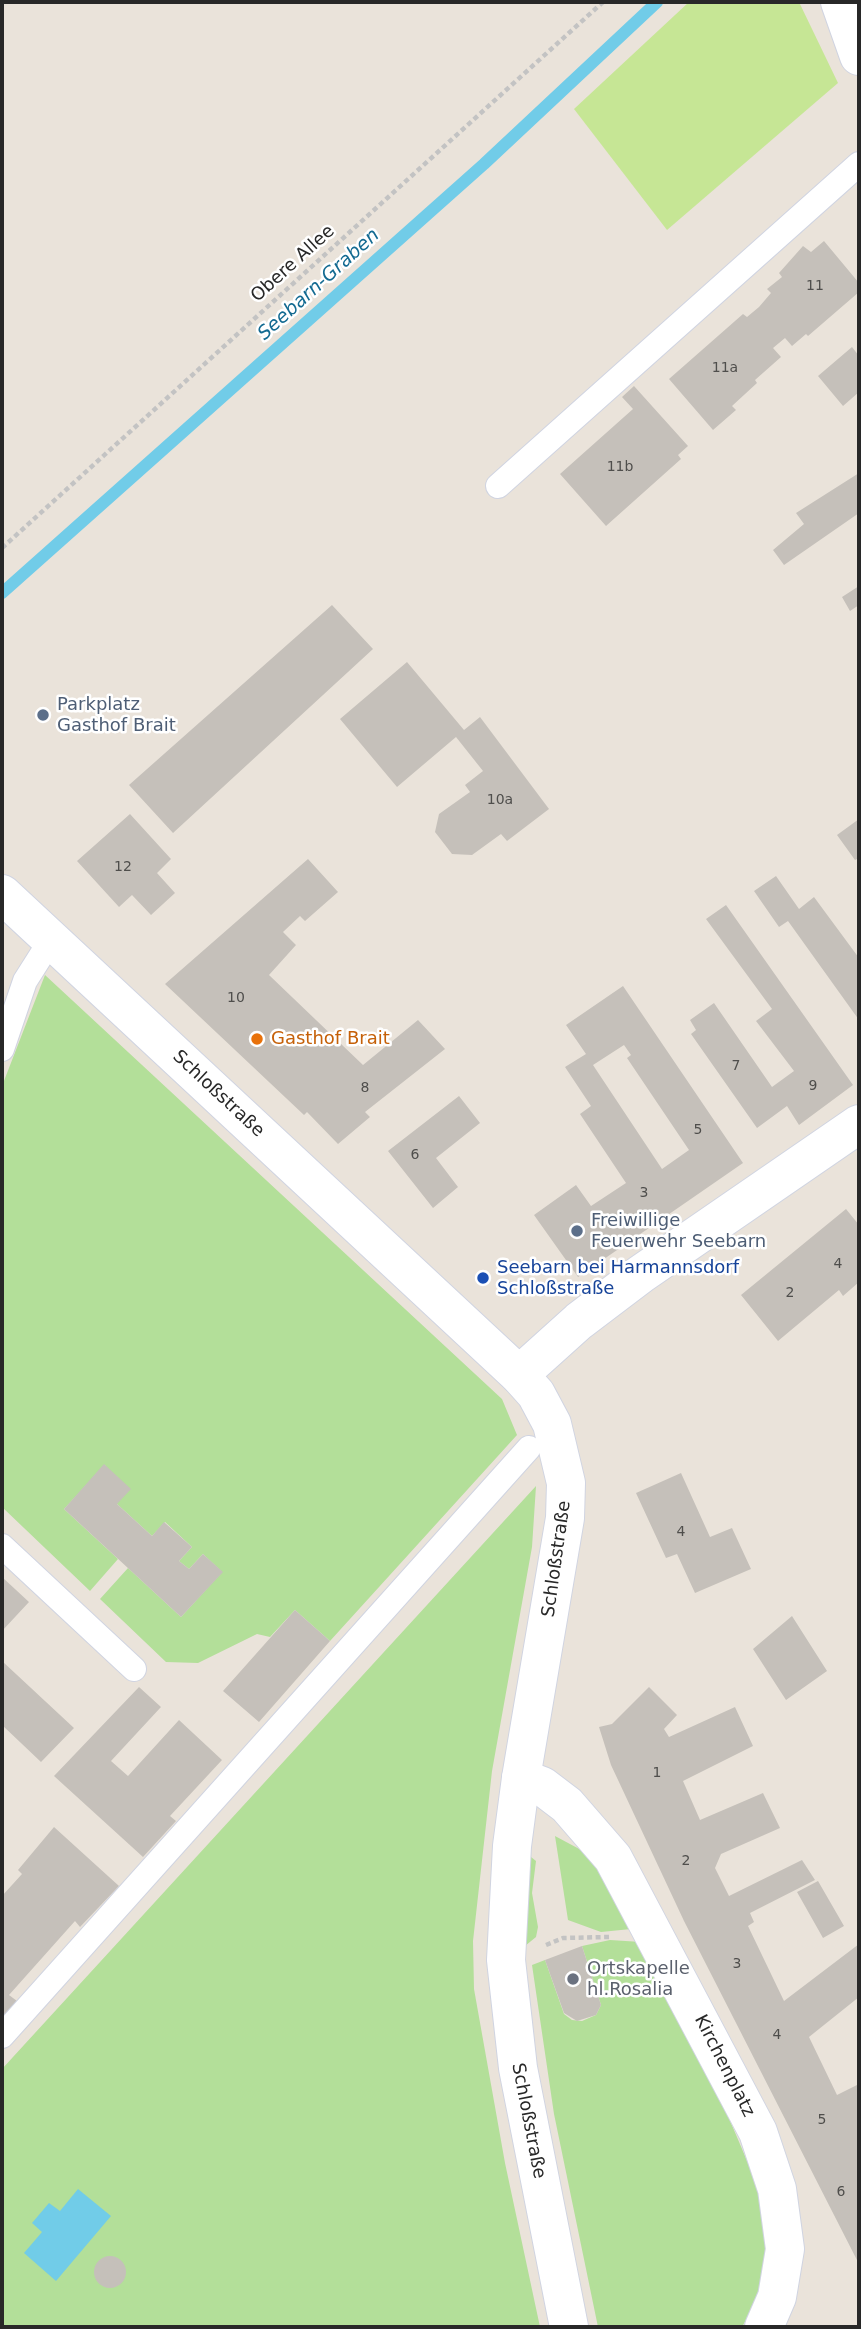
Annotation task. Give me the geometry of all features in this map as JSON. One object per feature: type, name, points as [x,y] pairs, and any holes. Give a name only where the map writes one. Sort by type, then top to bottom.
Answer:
[{"type":"main road","points":[[840,2],[859,56]]},
{"type":"main road","name":"Schloßstraße","points":[[2,894],[519,1375],[536,1394],[552,1424],[566,1483],[559,1557],[521,1777],[512,1846],[506,1960],[518,2068],[569,2327]]},
{"type":"main road","points":[[519,1375],[579,1321],[641,1273],[859,1124]]},
{"type":"main road","name":"Kirchenplatz","points":[[521,1777],[554,1794],[599,1839],[613,1858],[740,2093],[758,2132],[777,2189],[785,2249],[777,2297],[764,2327]]},
{"type":"lane","points":[[498,485],[859,164]]},
{"type":"lane","points":[[2,1048],[25,981],[51,940]]},
{"type":"lane","points":[[2,2036],[529,1448]]},
{"type":"lane","points":[[2,1546],[134,1668]]},
{"type":"path","name":"Obere Allee","points":[[2,548],[603,2]]},
{"type":"path","points":[[506,1960],[563,1938],[655,1936]]},
{"type":"green space","points":[[689,2],[799,2],[838,83],[667,230],[574,109]]},
{"type":"green space","points":[[45,975],[502,1399],[517,1435],[330,1641],[295,1610],[270,1637],[257,1634],[198,1663],[166,1662],[100,1599],[128,1568],[181,1617],[222,1572],[203,1554],[189,1569],[179,1561],[192,1547],[165,1522],[152,1536],[117,1504],[105,1465],[64,1509],[118,1559],[90,1591],[2,1507],[2,1086]]},
{"type":"green space","points":[[536,1486],[532,1547],[492,1771],[473,1941],[474,1989],[505,2163],[540,2327],[2,2327],[2,2069]]},
{"type":"green space","points":[[555,1836],[583,1851],[593,1861],[631,1929],[601,1932],[568,1920]]},
{"type":"green space","points":[[531,1857],[536,1861],[532,1893],[538,1927],[536,1937],[525,1946]]},
{"type":"green space","points":[[610,1940],[641,1942],[720,2097],[756,2182],[767,2242],[766,2262],[757,2300],[742,2327],[598,2327],[554,2114],[532,1965],[545,1960],[564,2014],[572,2020],[582,2021],[596,2015],[601,2005],[582,1946]]},
{"type":"water","points":[[78,2189],[111,2216],[56,2281],[24,2253],[42,2232],[32,2223],[49,2203],[60,2211]]},
{"type":"building","points":[[824,241],[859,283],[859,292],[808,336],[806,334],[792,346],[785,338],[773,348],[781,357],[755,380],[757,383],[732,406],[736,410],[713,430],[669,379],[743,314],[747,317],[759,307],[771,293],[767,289],[782,277],[779,273],[803,246],[811,252]]},
{"type":"building","points":[[852,347],[859,356],[859,392],[843,406],[818,376]]},
{"type":"building","points":[[634,386],[688,446],[678,455],[681,459],[606,526],[560,474],[633,409],[622,397]]},
{"type":"building","points":[[859,473],[859,513],[784,565],[773,550],[804,524],[796,513]]},
{"type":"building","points":[[859,586],[859,605],[850,611],[842,597]]},
{"type":"building","points":[[332,605],[373,649],[173,833],[129,785]]},
{"type":"building","points":[[407,662],[464,730],[480,717],[549,809],[507,841],[501,834],[472,855],[452,854],[435,832],[439,814],[470,792],[465,785],[483,771],[456,737],[397,787],[340,719]]},
{"type":"building","points":[[130,814],[171,859],[157,873],[175,893],[151,915],[132,895],[119,907],[77,861]]},
{"type":"building","points":[[859,819],[859,858],[855,860],[837,835]]},
{"type":"building","points":[[308,859],[338,892],[305,921],[300,916],[283,932],[296,945],[269,975],[363,1065],[418,1020],[445,1049],[365,1112],[370,1117],[338,1144],[307,1112],[304,1115],[165,984]]},
{"type":"building","points":[[776,876],[799,909],[814,897],[859,958],[859,1020],[788,921],[779,927],[754,891]]},
{"type":"building","points":[[726,905],[853,1085],[799,1125],[787,1106],[757,1128],[691,1034],[696,1030],[690,1020],[714,1003],[772,1087],[794,1071],[756,1021],[772,1009],[706,919]]},
{"type":"building","points":[[623,986],[743,1163],[578,1277],[534,1215],[576,1185],[591,1206],[626,1183],[580,1114],[591,1106],[565,1067],[586,1054],[566,1025]],"holes":[[[624,1045],[631,1055],[627,1058],[689,1150],[662,1169],[593,1065]]]},
{"type":"building","points":[[459,1096],[480,1123],[436,1158],[458,1187],[433,1208],[388,1151]]},
{"type":"building","points":[[846,1209],[859,1225],[859,1282],[843,1296],[839,1290],[778,1341],[741,1295]]},
{"type":"building","points":[[104,1464],[131,1489],[117,1504],[152,1536],[164,1522],[192,1547],[179,1561],[189,1569],[203,1554],[223,1572],[181,1617],[64,1509]]},
{"type":"building","points":[[681,1473],[710,1537],[732,1528],[751,1569],[695,1593],[677,1554],[666,1558],[636,1493]]},
{"type":"building","points":[[2,1577],[29,1602],[2,1631]]},
{"type":"building","points":[[295,1610],[330,1641],[259,1722],[223,1691]]},
{"type":"building","points":[[792,1616],[827,1671],[786,1700],[753,1649]]},
{"type":"building","points":[[2,1661],[74,1728],[41,1762],[2,1725]]},
{"type":"building","points":[[139,1687],[161,1707],[111,1761],[128,1776],[179,1720],[222,1760],[170,1816],[176,1821],[143,1857],[54,1776]]},
{"type":"building","points":[[649,1687],[677,1715],[664,1729],[669,1737],[735,1707],[753,1746],[683,1781],[700,1820],[763,1793],[780,1828],[721,1854],[715,1868],[729,1896],[802,1860],[815,1880],[750,1913],[754,1922],[748,1926],[784,2001],[859,1944],[859,1997],[809,2037],[837,2095],[859,2084],[859,2264],[684,1921],[611,1765],[599,1727],[612,1724]]},
{"type":"building","points":[[54,1827],[119,1886],[80,1927],[75,1921],[9,1995],[17,2001],[2,2018],[2,1896],[22,1874],[18,1870]]},
{"type":"building","points":[[818,1881],[844,1926],[823,1938],[797,1892]]},
{"type":"building","name":"Ortskapelle hl.Rosalia","points":[[582,1946],[601,2005],[596,2015],[577,2021],[564,2013],[545,1960]]},
{"type":"building","points":[[110,2256],[121,2261],[126,2272],[121,2283],[110,2288],[99,2283],[94,2272],[99,2261]]},
{"type":"waterway","name":"Seebarn-Graben","points":[[2,593],[484,164],[657,2]]},
{"type":"place","name":"Parkplatz Gasthof Brait","points":[[43,715]]},
{"type":"place","name":"Gasthof Brait","points":[[257,1039]]},
{"type":"place","name":"Freiwillige Feuerwehr Seebarn","points":[[577,1231]]},
{"type":"place","name":"Seebarn bei Harmannsdorf Schloßstraße","points":[[483,1278]]},
{"type":"place","name":"Ortskapelle hl.Rosalia","points":[[573,1979]]}]
